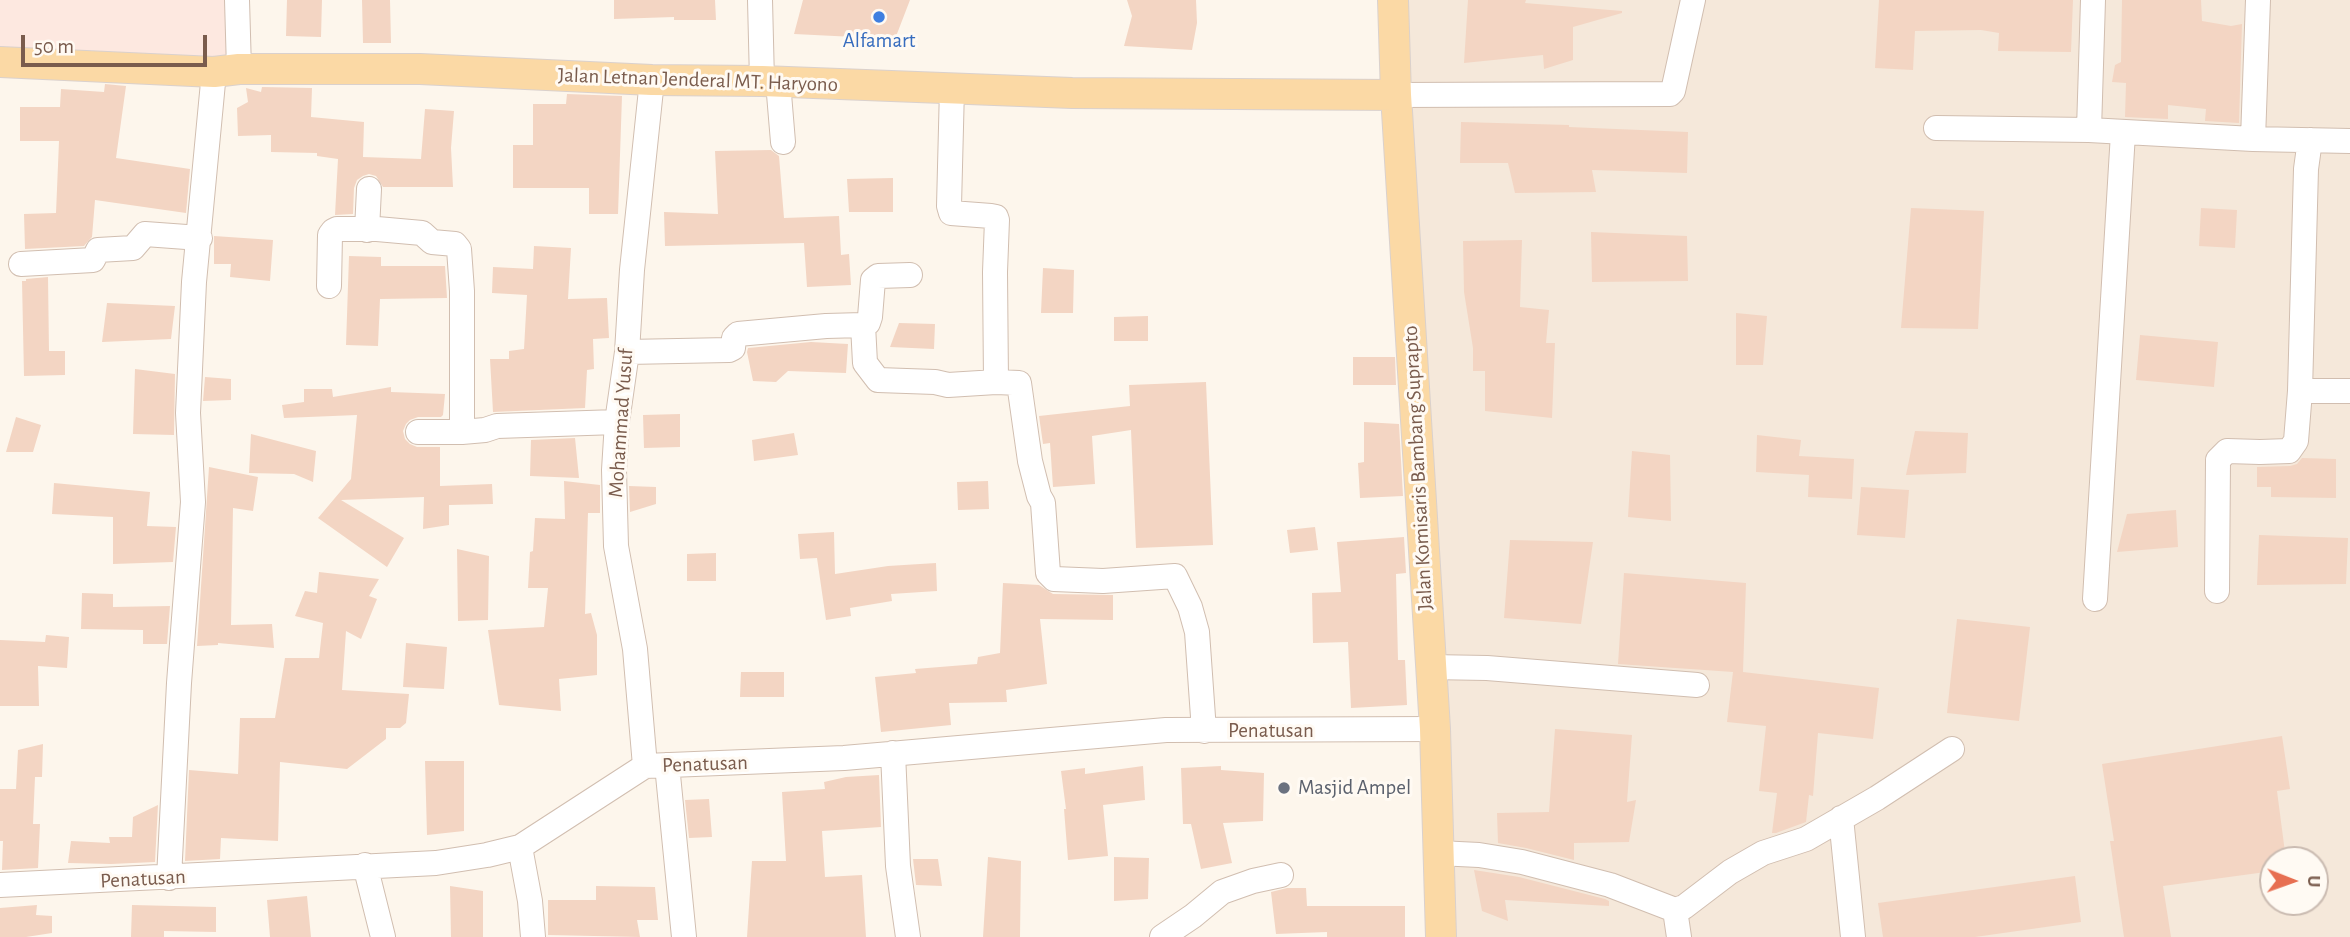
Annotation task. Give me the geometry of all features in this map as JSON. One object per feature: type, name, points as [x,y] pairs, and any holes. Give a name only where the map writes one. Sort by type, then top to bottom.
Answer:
[{"type":"main road","name":"Jalan Komisaris Bambang Suprapto","points":[[1393,0],[1396,95],[1435,729],[1441,937]]},
{"type":"main road","name":"Jalan Letnan Jenderal MT. Haryono","points":[[0,62],[227,70],[420,69],[652,80],[769,81],[1072,93],[1396,95]]},
{"type":"street","points":[[169,878],[179,683],[193,502],[188,413],[194,282],[237,0]]},
{"type":"street","points":[[760,0],[769,81],[783,142]]},
{"type":"street","points":[[1396,95],[1670,94],[1674,91],[1693,0]]},
{"type":"street","points":[[2089,130],[2093,0]]},
{"type":"street","points":[[2253,139],[2258,0]]},
{"type":"street","name":"Mohammad Yusuf","points":[[652,80],[632,270],[627,352],[617,422],[614,470],[616,546],[684,937]]},
{"type":"street","points":[[952,89],[951,213],[998,219],[995,272],[996,382]]},
{"type":"street","points":[[1936,128],[2089,130],[2350,141]]},
{"type":"street","points":[[2095,599],[2123,133]]},
{"type":"street","points":[[2217,591],[2218,460],[2227,451],[2289,451],[2296,441],[2300,391],[2306,169],[2310,140]]},
{"type":"street","points":[[367,230],[369,189]]},
{"type":"street","points":[[329,286],[332,231],[422,233],[432,242],[455,244],[459,249],[462,291],[462,432]]},
{"type":"street","points":[[21,264],[90,261],[95,258],[98,250],[133,248],[145,234],[200,238]]},
{"type":"street","points":[[627,352],[729,350],[733,348],[734,338],[738,334],[863,325],[868,323],[870,317],[873,280],[877,276],[909,275]]},
{"type":"street","points":[[863,325],[864,363],[878,380],[948,385],[1017,381],[1021,387],[1030,461],[1043,503],[1048,573],[1054,579],[1070,580],[1113,581],[1173,575],[1177,577],[1197,632],[1204,731]]},
{"type":"street","points":[[2300,391],[2350,391]]},
{"type":"street","points":[[418,432],[462,432],[497,426],[617,422]]},
{"type":"street","points":[[1430,667],[1487,668],[1697,685]]},
{"type":"street","name":"Penatusan","points":[[0,885],[436,863],[487,855],[520,847],[656,766],[844,758],[1166,730],[1435,729]]},
{"type":"street","points":[[1438,853],[1479,855],[1522,862],[1610,885],[1675,910],[1684,907],[1730,872],[1763,853],[1806,839],[1877,798],[1952,749]]},
{"type":"street","points":[[893,753],[898,866],[908,937]]},
{"type":"street","points":[[1841,818],[1853,937]]},
{"type":"street","points":[[520,847],[530,901],[533,937]]},
{"type":"street","points":[[365,865],[383,937]]},
{"type":"street","points":[[1162,937],[1223,892],[1245,883],[1281,875]]},
{"type":"street","points":[[1675,910],[1679,937]]},
{"type":"shaded area","points":[[0,0],[234,0],[235,66],[0,56]]},
{"type":"shaded area","points":[[1398,0],[2350,0],[2350,937],[1441,937]]},
{"type":"building","points":[[287,0],[322,0],[321,37],[286,36]]},
{"type":"building","points":[[362,0],[390,0],[391,43],[363,43]]},
{"type":"building","points":[[614,0],[715,0],[716,20],[674,20],[674,17],[614,19]]},
{"type":"building","points":[[803,0],[910,0],[895,39],[794,34]]},
{"type":"building","points":[[1127,0],[1196,0],[1197,23],[1192,50],[1124,46],[1132,16]]},
{"type":"building","points":[[1468,0],[1526,0],[1525,3],[1622,13],[1573,27],[1573,60],[1544,69],[1543,55],[1464,63]]},
{"type":"building","points":[[1879,0],[2073,0],[2071,52],[1998,51],[1999,33],[1981,30],[1915,31],[1913,70],[1875,68]]},
{"type":"building","points":[[2122,0],[2201,0],[2202,21],[2231,26],[2242,24],[2239,123],[2205,121],[2206,109],[2168,105],[2168,119],[2125,117],[2126,83],[2112,82],[2115,65],[2121,62]]},
{"type":"building","points":[[105,84],[126,86],[116,158],[190,169],[186,213],[95,200],[92,237],[84,246],[25,249],[24,214],[56,213],[59,141],[20,141],[20,107],[60,107],[61,89],[104,92]]},
{"type":"building","points":[[262,87],[312,88],[311,117],[364,122],[363,157],[421,159],[425,109],[454,111],[451,148],[453,187],[383,187],[376,176],[369,174],[357,180],[353,214],[335,215],[338,159],[317,156],[317,153],[271,152],[271,135],[238,136],[237,108],[248,102],[246,88],[261,92]]},
{"type":"building","points":[[567,94],[622,96],[618,214],[589,214],[589,188],[513,188],[513,145],[533,145],[533,104],[566,104]]},
{"type":"building","points":[[1461,122],[1688,132],[1687,173],[1592,170],[1596,192],[1515,193],[1508,163],[1460,163]]},
{"type":"building","points":[[771,150],[779,156],[784,218],[839,216],[841,255],[849,254],[851,285],[807,287],[804,243],[665,246],[664,212],[718,214],[715,151]]},
{"type":"building","points":[[893,178],[893,212],[849,212],[847,179]]},
{"type":"building","points":[[1911,208],[1984,211],[1978,329],[1901,328]]},
{"type":"building","points":[[2201,208],[2237,210],[2235,248],[2199,246]]},
{"type":"building","points":[[1591,232],[1687,236],[1688,281],[1592,282]]},
{"type":"building","points":[[214,236],[273,240],[270,281],[230,277],[231,264],[214,264]]},
{"type":"building","points":[[1522,240],[1520,307],[1549,310],[1546,343],[1555,343],[1552,418],[1485,411],[1485,371],[1473,371],[1473,348],[1464,292],[1463,241]]},
{"type":"building","points":[[534,246],[571,248],[568,299],[607,298],[609,338],[593,339],[594,369],[587,370],[585,408],[493,412],[490,359],[509,359],[509,351],[524,349],[527,295],[492,293],[493,267],[533,269]]},
{"type":"building","points":[[349,256],[381,257],[381,266],[445,266],[447,298],[380,299],[378,346],[346,345]]},
{"type":"building","points":[[1043,268],[1074,270],[1073,313],[1041,313]]},
{"type":"building","points":[[48,277],[49,351],[65,351],[65,375],[24,376],[22,281]]},
{"type":"building","points":[[107,303],[175,306],[171,339],[102,342]]},
{"type":"building","points":[[1736,313],[1767,316],[1763,365],[1736,365]]},
{"type":"building","points":[[1148,316],[1148,341],[1114,341],[1114,317]]},
{"type":"building","points":[[899,323],[935,324],[934,349],[890,347]]},
{"type":"building","points":[[2140,335],[2218,342],[2214,387],[2136,380]]},
{"type":"building","points":[[811,342],[848,344],[846,373],[788,371],[776,382],[753,381],[748,348]]},
{"type":"building","points":[[1353,357],[1395,357],[1396,385],[1353,385]]},
{"type":"building","points":[[135,369],[175,374],[174,435],[133,434]]},
{"type":"building","points":[[205,377],[231,379],[231,400],[203,401]]},
{"type":"building","points":[[1206,382],[1213,545],[1136,548],[1131,430],[1092,436],[1095,484],[1053,487],[1050,443],[1043,444],[1039,416],[1130,406],[1129,385]]},
{"type":"building","points":[[391,387],[391,392],[445,394],[443,415],[410,420],[403,431],[405,439],[417,447],[440,447],[440,486],[492,484],[493,504],[449,505],[449,525],[423,529],[424,497],[341,500],[404,538],[387,567],[318,518],[351,479],[357,415],[284,418],[282,405],[304,402],[304,389],[332,389],[333,397]]},
{"type":"building","points":[[680,414],[680,447],[644,448],[643,415]]},
{"type":"building","points":[[16,417],[41,425],[33,452],[6,452]]},
{"type":"building","points":[[1364,422],[1399,424],[1403,496],[1360,498],[1358,463],[1364,462]]},
{"type":"building","points":[[1915,431],[1968,433],[1966,473],[1906,475]]},
{"type":"building","points":[[794,433],[798,455],[754,461],[752,440]]},
{"type":"building","points":[[251,434],[316,451],[313,482],[294,474],[249,473]]},
{"type":"building","points":[[1757,435],[1801,440],[1799,456],[1854,459],[1852,499],[1808,497],[1809,475],[1756,472]]},
{"type":"building","points":[[575,438],[579,478],[530,476],[531,440]]},
{"type":"building","points":[[1632,451],[1670,455],[1671,521],[1628,517]]},
{"type":"building","points":[[2302,458],[2336,459],[2336,498],[2271,497],[2271,487],[2257,487],[2257,467],[2290,466],[2297,464]]},
{"type":"building","points":[[209,467],[258,477],[253,511],[233,508],[231,625],[272,624],[274,648],[218,643],[197,646]]},
{"type":"building","points":[[564,481],[600,485],[600,513],[588,513],[585,614],[591,613],[597,635],[597,675],[559,679],[561,711],[499,705],[488,630],[544,627],[548,588],[528,588],[530,552],[533,551],[535,518],[565,519]]},
{"type":"building","points":[[988,481],[989,509],[958,510],[957,482]]},
{"type":"building","points":[[54,483],[150,492],[147,526],[176,527],[173,562],[113,564],[113,517],[52,514]]},
{"type":"building","points":[[629,486],[656,487],[656,504],[630,512]]},
{"type":"building","points":[[1861,487],[1909,490],[1905,538],[1857,535]]},
{"type":"building","points":[[2176,510],[2178,547],[2117,552],[2127,514]]},
{"type":"building","points":[[1315,527],[1318,550],[1290,553],[1287,530]]},
{"type":"building","points":[[834,532],[835,574],[888,566],[936,563],[937,591],[891,594],[892,601],[850,608],[851,616],[826,620],[817,558],[800,559],[798,534]]},
{"type":"building","points":[[2259,535],[2348,538],[2346,584],[2257,585]]},
{"type":"building","points":[[1404,537],[1406,573],[1396,574],[1398,660],[1405,660],[1407,705],[1351,708],[1348,642],[1313,643],[1312,593],[1341,592],[1337,542]]},
{"type":"building","points":[[1510,540],[1593,542],[1581,624],[1504,618]]},
{"type":"building","points":[[457,549],[489,556],[488,620],[458,621]]},
{"type":"building","points":[[716,553],[716,581],[687,581],[687,554]]},
{"type":"building","points":[[319,572],[379,579],[369,596],[377,599],[361,639],[346,631],[342,690],[409,694],[406,723],[400,728],[386,728],[386,739],[347,769],[280,762],[278,841],[221,838],[220,859],[185,861],[189,770],[238,774],[240,718],[275,718],[285,658],[319,658],[323,623],[295,616],[305,591],[317,593]]},
{"type":"building","points":[[1624,573],[1746,583],[1743,672],[1879,688],[1873,739],[1818,733],[1813,796],[1809,795],[1806,822],[1772,833],[1777,793],[1759,791],[1766,726],[1727,722],[1733,672],[1618,664]]},
{"type":"building","points":[[1003,583],[1039,585],[1053,594],[1113,595],[1113,620],[1040,619],[1047,684],[1006,690],[1007,702],[949,703],[951,725],[881,732],[875,677],[916,673],[915,669],[977,664],[978,657],[1000,653]]},
{"type":"building","points":[[82,593],[113,594],[113,607],[170,606],[167,644],[143,644],[143,630],[81,629]]},
{"type":"building","points":[[1957,619],[2030,627],[2019,721],[1947,713]]},
{"type":"building","points":[[46,635],[69,637],[67,668],[38,666],[39,706],[0,706],[0,640],[45,642]]},
{"type":"building","points":[[406,643],[447,647],[444,689],[403,687]]},
{"type":"building","points":[[741,672],[784,672],[784,697],[740,697]]},
{"type":"building","points":[[1555,729],[1632,735],[1627,802],[1636,800],[1629,842],[1574,843],[1574,860],[1498,843],[1497,813],[1549,812]]},
{"type":"building","points":[[2282,736],[2290,789],[2277,791],[2284,846],[2259,846],[2259,873],[2163,886],[2171,937],[2124,937],[2110,841],[2114,841],[2102,764]]},
{"type":"building","points":[[43,744],[42,777],[35,777],[33,824],[40,824],[38,868],[2,870],[0,789],[16,789],[18,750]]},
{"type":"building","points":[[425,761],[464,761],[464,831],[427,835]]},
{"type":"building","points":[[1143,766],[1145,800],[1103,805],[1108,856],[1068,860],[1061,771],[1085,768],[1085,774]]},
{"type":"building","points":[[1221,766],[1221,770],[1264,773],[1263,821],[1223,823],[1232,863],[1201,869],[1191,824],[1183,824],[1181,768]]},
{"type":"building","points":[[879,775],[881,827],[822,831],[825,877],[862,875],[866,937],[747,937],[752,861],[786,861],[782,792],[825,789],[824,782],[846,777]]},
{"type":"building","points":[[709,799],[712,837],[689,838],[685,800]]},
{"type":"building","points":[[158,805],[155,862],[68,863],[71,841],[110,843],[109,837],[132,837],[133,817]]},
{"type":"building","points":[[988,857],[1021,861],[1020,937],[983,937]]},
{"type":"building","points":[[1114,857],[1149,858],[1148,899],[1114,901]]},
{"type":"building","points":[[913,859],[938,859],[942,886],[916,885]]},
{"type":"building","points":[[1474,870],[1519,877],[1605,899],[1609,901],[1609,906],[1505,900],[1508,921],[1482,911]]},
{"type":"building","points":[[2075,876],[2081,922],[1975,937],[1883,937],[1878,903]]},
{"type":"building","points":[[450,886],[483,891],[483,937],[451,937]]},
{"type":"building","points":[[596,886],[655,887],[658,920],[637,920],[640,937],[548,935],[548,900],[596,900]]},
{"type":"building","points":[[1287,888],[1306,888],[1307,906],[1405,906],[1405,937],[1327,937],[1327,932],[1276,934],[1271,892]]},
{"type":"building","points":[[307,896],[311,937],[270,937],[267,900]]},
{"type":"building","points":[[37,905],[36,915],[52,916],[52,933],[0,937],[0,908]]},
{"type":"building","points":[[132,905],[216,907],[216,932],[164,931],[164,937],[131,937]]},
{"type":"place","name":"Alfamart","points":[[879,17]]},
{"type":"place","name":"Masjid Ampel","points":[[1284,788]]}]
